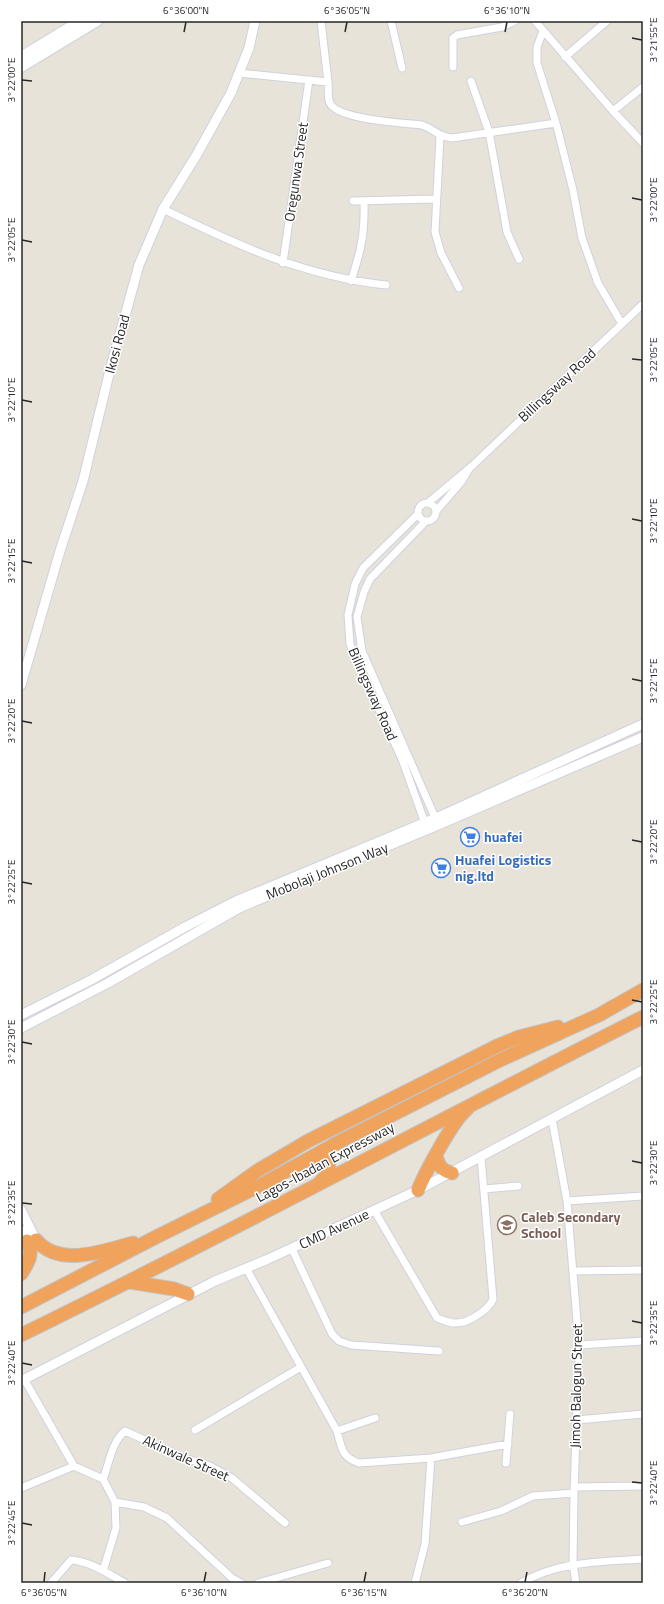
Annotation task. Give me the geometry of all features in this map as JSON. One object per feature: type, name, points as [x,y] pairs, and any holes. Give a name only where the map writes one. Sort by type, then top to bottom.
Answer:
[{"type":"highway","name":"Lagos-Ibadan Expressway","points":[[21,1307],[309,1160],[339,1142],[498,1061],[578,1024],[643,990]]},
{"type":"highway","name":"Lagos-Ibadan Expressway","points":[[21,1335],[130,1282],[474,1102],[643,1017]]},
{"type":"highway","points":[[205,1212],[216,1201],[257,1171],[303,1144],[497,1046],[519,1037],[548,1029],[578,1024],[594,1042]]},
{"type":"highway","points":[[418,1190],[425,1174],[457,1120],[474,1102]]},
{"type":"highway","points":[[436,1156],[439,1166],[446,1172],[452,1173]]},
{"type":"highway","points":[[309,1160],[325,1160],[330,1166],[327,1176],[311,1188]]},
{"type":"highway","points":[[28,1237],[50,1251],[62,1255],[79,1255],[98,1252],[158,1236]]},
{"type":"highway","points":[[21,1274],[30,1259],[31,1253],[28,1237]]},
{"type":"highway","points":[[130,1282],[174,1289],[188,1294]]},
{"type":"main road","points":[[21,57],[80,21]]},
{"type":"main road","points":[[21,68],[97,21]]},
{"type":"street","name":"Ikosi Road","points":[[21,685],[60,551],[83,481],[139,266],[163,209],[220,114],[249,48],[255,21]]},
{"type":"street","points":[[321,21],[330,104],[336,110],[349,115],[422,125],[430,128],[440,136],[452,138],[556,123]]},
{"type":"street","points":[[391,21],[402,68]]},
{"type":"street","points":[[453,67],[453,38],[457,35],[502,27],[515,21]]},
{"type":"street","points":[[534,21],[613,112],[643,143]]},
{"type":"street","points":[[565,57],[607,21]]},
{"type":"street","points":[[543,31],[537,47],[537,63],[556,123],[573,190],[582,238],[598,283],[622,324]]},
{"type":"street","points":[[238,73],[328,82]]},
{"type":"street","name":"Oregunwa Street","points":[[283,263],[309,80]]},
{"type":"street","points":[[471,81],[489,132],[507,232],[519,259]]},
{"type":"street","points":[[613,112],[643,87]]},
{"type":"street","points":[[440,136],[435,232],[441,252],[459,288]]},
{"type":"street","points":[[351,281],[361,249],[365,226],[364,200]]},
{"type":"street","points":[[353,201],[436,200]]},
{"type":"street","points":[[163,209],[230,241],[283,263],[351,281],[386,285]]},
{"type":"street","name":"Billingsway Road","points":[[429,502],[472,466],[643,304]]},
{"type":"street","name":"Billingsway Road","points":[[437,510],[462,481],[472,466]]},
{"type":"street","points":[[429,502],[434,505],[437,510],[434,518],[426,521],[421,519],[418,514],[420,505],[429,502]]},
{"type":"street","name":"Billingsway Road","points":[[418,514],[363,568],[355,584],[348,615],[350,644],[402,759],[426,826]]},
{"type":"street","name":"Billingsway Road","points":[[426,521],[370,580],[364,592],[357,617],[362,651],[437,822]]},
{"type":"street","name":"Mobolaji Johnson Way","points":[[437,822],[643,724]]},
{"type":"street","name":"Mobolaji Johnson Way","points":[[21,1015],[92,980],[185,927],[236,901],[437,822],[643,737]]},
{"type":"street","name":"Mobolaji Johnson Way","points":[[21,1028],[108,983],[239,908],[426,826]]},
{"type":"street","name":"CMD Avenue","points":[[22,1380],[188,1294],[292,1249],[418,1190],[643,1070]]},
{"type":"street","name":"Jimoh Balogun Street","points":[[552,1119],[567,1201],[579,1345],[574,1490],[574,1564],[576,1583]]},
{"type":"street","points":[[374,1210],[437,1318],[457,1323],[485,1310],[493,1299],[481,1157]]},
{"type":"street","points":[[484,1189],[518,1186]]},
{"type":"street","points":[[567,1201],[643,1196]]},
{"type":"street","points":[[21,1210],[28,1237]]},
{"type":"street","points":[[292,1249],[332,1334],[339,1342],[351,1346],[439,1351]]},
{"type":"street","points":[[246,1268],[337,1431],[344,1454],[349,1460],[359,1463],[431,1458],[508,1444]]},
{"type":"street","points":[[574,1271],[643,1270]]},
{"type":"street","points":[[579,1345],[643,1341]]},
{"type":"street","points":[[195,1430],[300,1367]]},
{"type":"street","points":[[22,1380],[74,1466],[103,1479],[115,1502],[116,1528],[103,1571]]},
{"type":"street","points":[[506,1462],[510,1414]]},
{"type":"street","points":[[577,1420],[643,1414]]},
{"type":"street","points":[[337,1431],[375,1418]]},
{"type":"street","name":"Akinwale Street","points":[[103,1479],[116,1442],[120,1435],[125,1432],[182,1457],[210,1466],[232,1478],[285,1523]]},
{"type":"street","points":[[415,1583],[425,1544],[431,1458]]},
{"type":"street","points":[[21,1488],[74,1466]]},
{"type":"street","points":[[462,1522],[501,1511],[533,1496],[574,1490],[643,1486]]},
{"type":"street","points":[[115,1502],[144,1507],[168,1518],[232,1578],[241,1583]]},
{"type":"street","points":[[521,1583],[538,1573],[574,1564],[643,1559]]},
{"type":"street","points":[[51,1583],[71,1560],[77,1560],[103,1571],[125,1583]]},
{"type":"street","points":[[258,1583],[328,1563]]},
{"type":"place","name":"huafei","points":[[470,837]]},
{"type":"place","name":"Huafei Logistics nig.ltd","points":[[441,868]]},
{"type":"place","name":"Caleb Secondary School","points":[[507,1225]]}]
